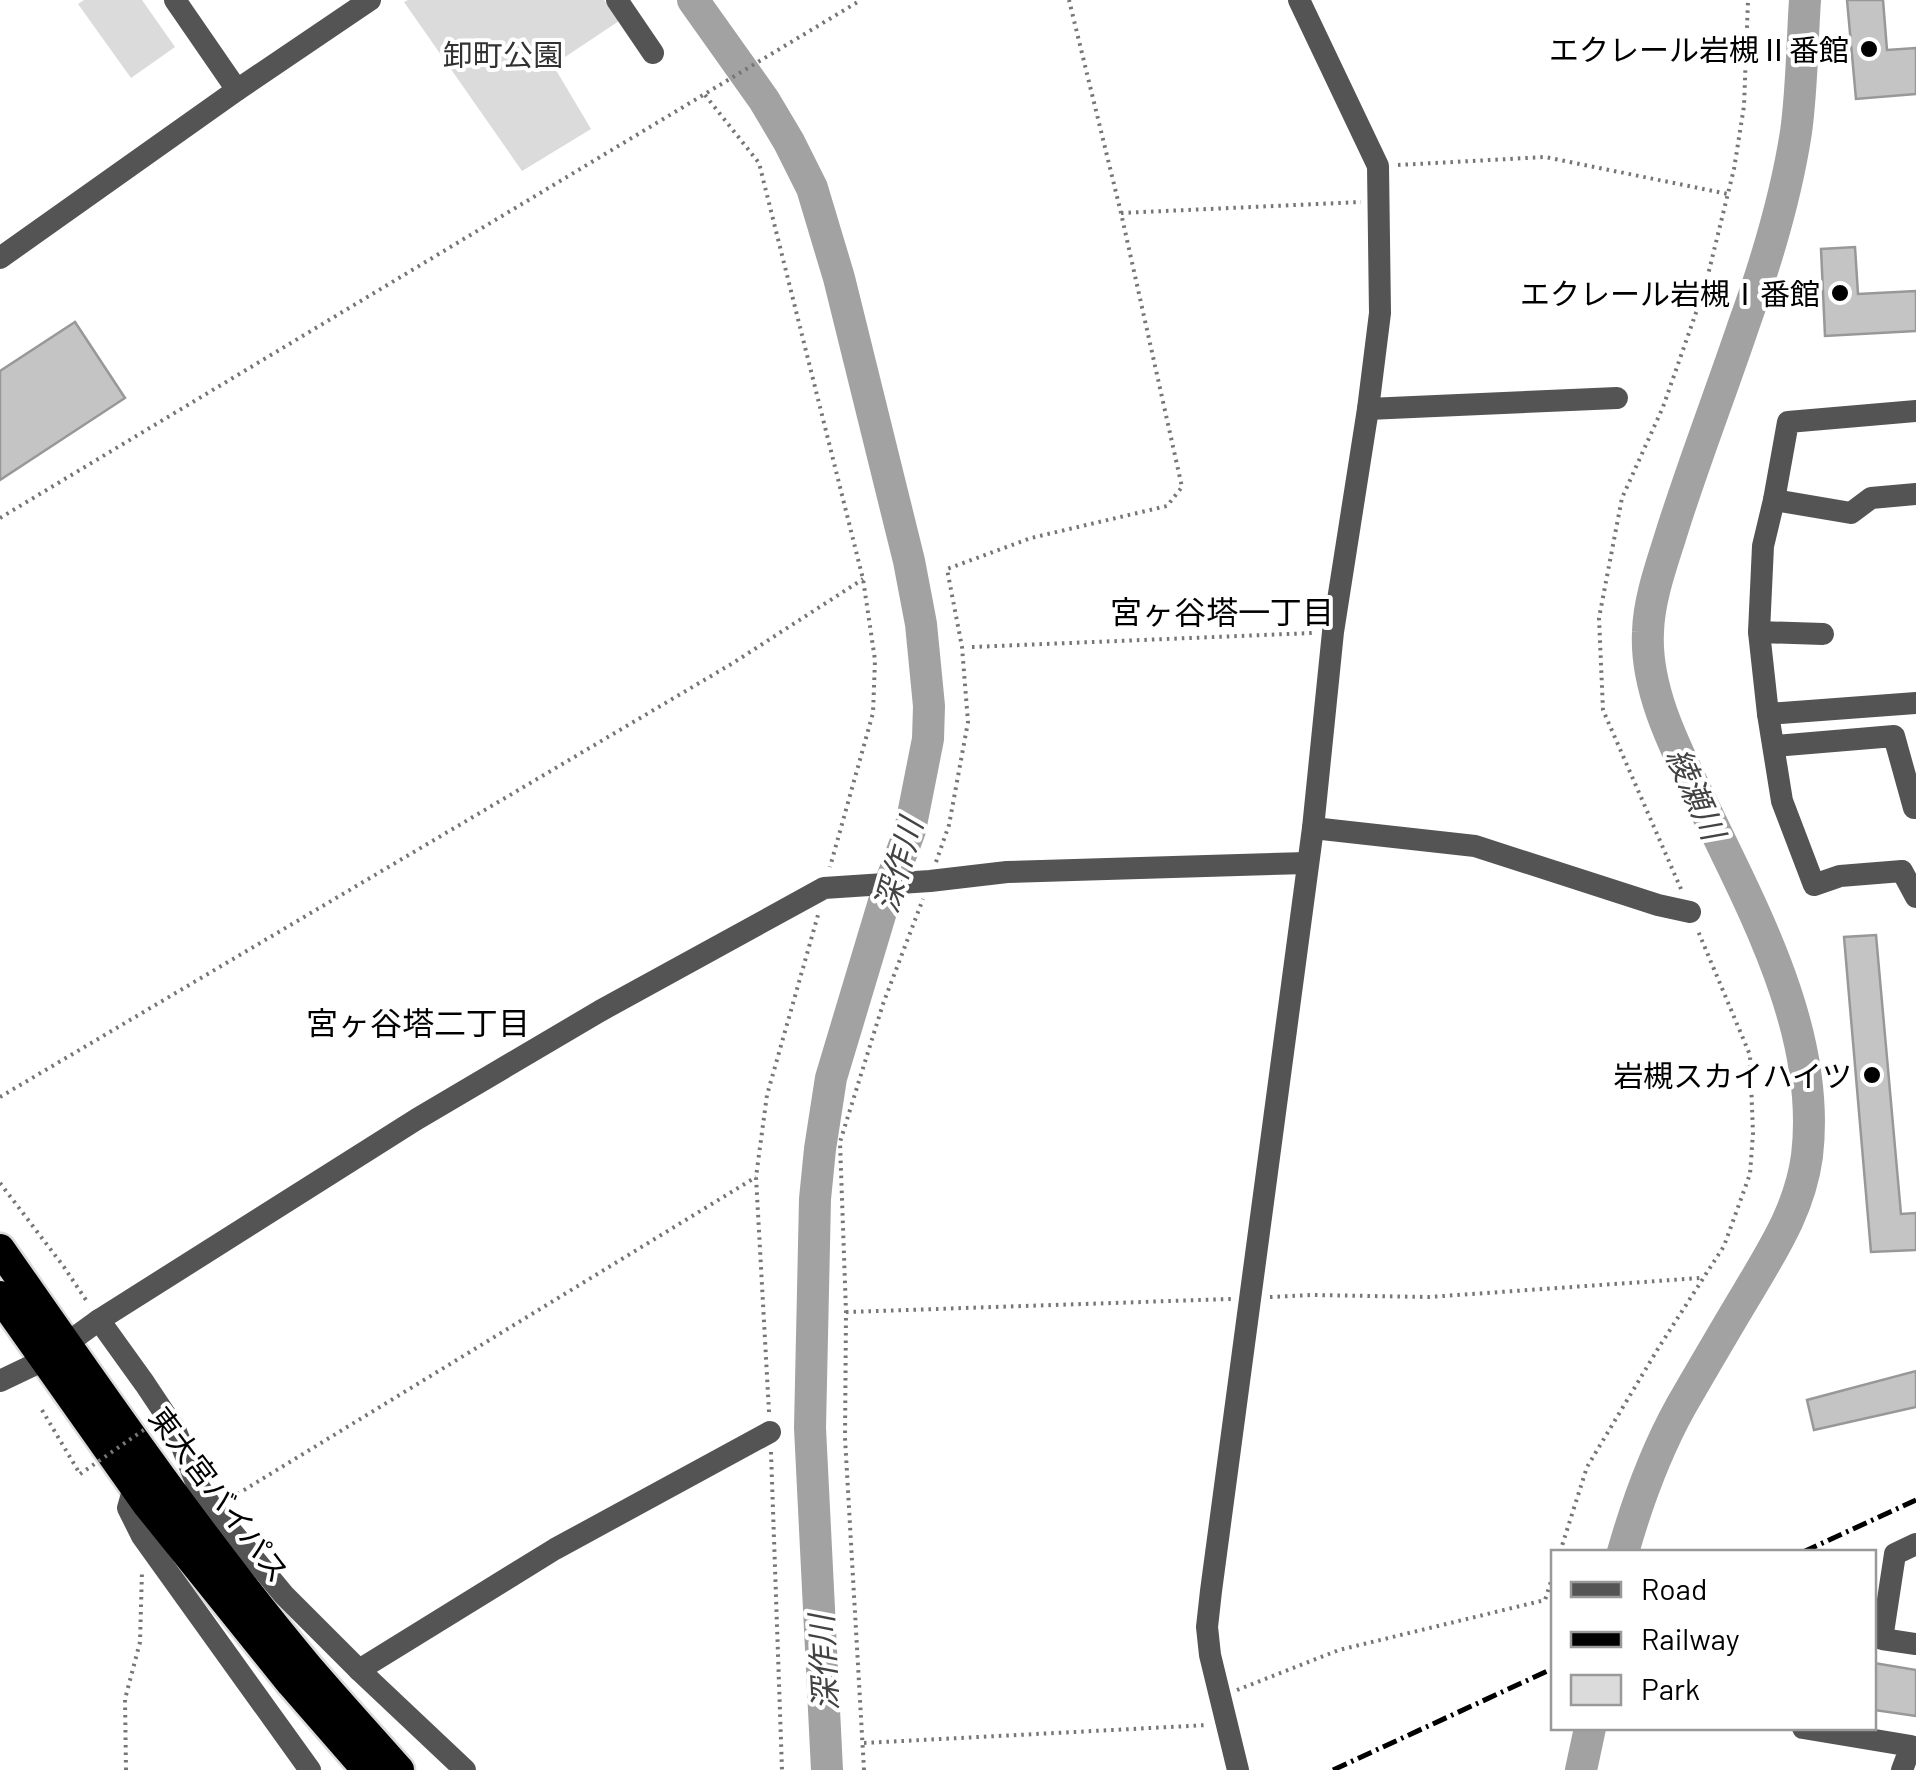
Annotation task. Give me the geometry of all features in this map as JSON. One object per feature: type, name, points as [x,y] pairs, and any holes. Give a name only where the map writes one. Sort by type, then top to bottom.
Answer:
[{"type":"highway","name":"東大宮バイパス","points":[[0,1249],[134,1488],[291,1683],[368,1770]]},
{"type":"highway","name":"東大宮バイパス","points":[[0,1296],[55,1352],[158,1473],[309,1668],[399,1770]]},
{"type":"street","points":[[175,0],[237,90]]},
{"type":"street","points":[[0,258],[370,0]]},
{"type":"street","points":[[618,0],[653,53]]},
{"type":"street","points":[[1238,1770],[1210,1654],[1208,1627],[1313,828],[1333,632],[1380,313],[1378,166],[1299,0]]},
{"type":"street","points":[[1368,409],[1617,398]]},
{"type":"street","points":[[1916,410],[1788,422],[1763,546],[1759,632],[1782,801],[1814,886],[1840,876],[1902,871],[1916,897]]},
{"type":"street","points":[[1774,500],[1851,513],[1871,498],[1916,494]]},
{"type":"street","points":[[1759,632],[1823,634]]},
{"type":"street","points":[[1768,714],[1916,703]]},
{"type":"street","points":[[1774,746],[1894,736],[1916,808]]},
{"type":"street","points":[[1313,828],[1475,846],[1690,912]]},
{"type":"street","points":[[0,1381],[55,1352],[99,1320],[417,1119],[600,1011],[824,888],[1007,872],[1308,863]]},
{"type":"street","points":[[99,1320],[175,1429],[196,1482],[212,1509],[284,1594],[465,1770]]},
{"type":"street","points":[[359,1670],[555,1550],[770,1432]]},
{"type":"street","points":[[134,1488],[128,1508],[142,1536],[310,1770]]},
{"type":"street","points":[[1916,1544],[1895,1554],[1882,1639],[1916,1644]]},
{"type":"street","points":[[1843,1731],[1911,1746],[1902,1770]]},
{"type":"path","points":[[0,518],[861,0]]},
{"type":"path","points":[[864,1770],[845,1438],[846,1312],[840,1142],[882,1004],[949,825],[968,722],[962,648],[947,569],[1031,538],[1167,506],[1182,487],[1121,213],[1068,0]]},
{"type":"path","points":[[1561,1550],[1587,1467],[1724,1246],[1750,1174],[1750,1055],[1603,710],[1599,618],[1622,498],[1675,373],[1704,288],[1728,194],[1744,106],[1748,0]]},
{"type":"path","points":[[704,96],[759,164],[863,579],[875,660],[873,713],[767,1094],[756,1177],[782,1770]]},
{"type":"path","points":[[1378,166],[1545,156],[1728,194]]},
{"type":"path","points":[[1121,213],[1380,200]]},
{"type":"path","points":[[0,1097],[733,664],[863,579]]},
{"type":"path","points":[[972,646],[1333,632]]},
{"type":"path","points":[[212,1509],[756,1177]]},
{"type":"path","points":[[0,1183],[99,1320]]},
{"type":"path","points":[[846,1312],[1310,1294],[1430,1296],[1702,1278]]},
{"type":"path","points":[[42,1410],[80,1474],[148,1426]]},
{"type":"path","points":[[126,1770],[125,1699],[140,1642],[142,1536]]},
{"type":"path","points":[[1220,1697],[1339,1650],[1545,1600],[1551,1581]]},
{"type":"path","points":[[864,1743],[1226,1724]]},
{"type":"green space","points":[[84,0],[142,0],[175,47],[131,78],[78,4]]},
{"type":"green space","name":"卸町公園","points":[[604,0],[619,21],[553,65],[591,129],[522,171],[404,2]]},
{"type":"building","name":"エクレール岩槻Ⅱ番館","points":[[1847,0],[1883,0],[1887,50],[1916,48],[1916,94],[1856,99]]},
{"type":"building","name":"エクレール岩槻Ⅰ番館","points":[[1855,247],[1858,294],[1916,291],[1916,331],[1825,336],[1821,249]]},
{"type":"building","points":[[75,322],[125,398],[0,480],[0,371]]},
{"type":"building","name":"岩槻スカイハイツ","points":[[1876,935],[1901,1214],[1916,1213],[1916,1250],[1871,1252],[1844,937]]},
{"type":"building","points":[[1916,1371],[1916,1407],[1814,1430],[1807,1400]]},
{"type":"building","points":[[1876,1663],[1916,1670],[1916,1716],[1876,1710]]},
{"type":"waterway","name":"深作川","points":[[693,0],[764,100],[812,188],[839,278],[909,561],[921,624],[929,706],[928,739],[910,830],[886,895],[831,1078],[815,1199],[810,1428],[827,1770]]},
{"type":"waterway","name":"綾瀬川","points":[[1624,1550],[1663,1441],[1785,1227],[1807,1156],[1809,1109],[1804,1062],[1793,1016],[1760,926],[1663,717],[1648,653],[1651,606],[1661,566],[1781,205],[1798,116],[1805,0]]},
{"type":"waterway","name":"綾瀬川","points":[[1581,1770],[1590,1730]]},
{"type":"railway","points":[[1807,1550],[1916,1500]]},
{"type":"railway","points":[[1333,1770],[1551,1669]]},
{"type":"place","name":"エクレール岩槻Ⅱ番館","points":[[1869,49]]},
{"type":"place","name":"エクレール岩槻Ⅰ番館","points":[[1840,293]]},
{"type":"place","name":"岩槻スカイハイツ","points":[[1872,1075]]},
{"type":"district","name":"宮ヶ谷塔一丁目","points":[[1222,611]]},
{"type":"district","name":"宮ヶ谷塔二丁目","points":[[418,1022]]}]
